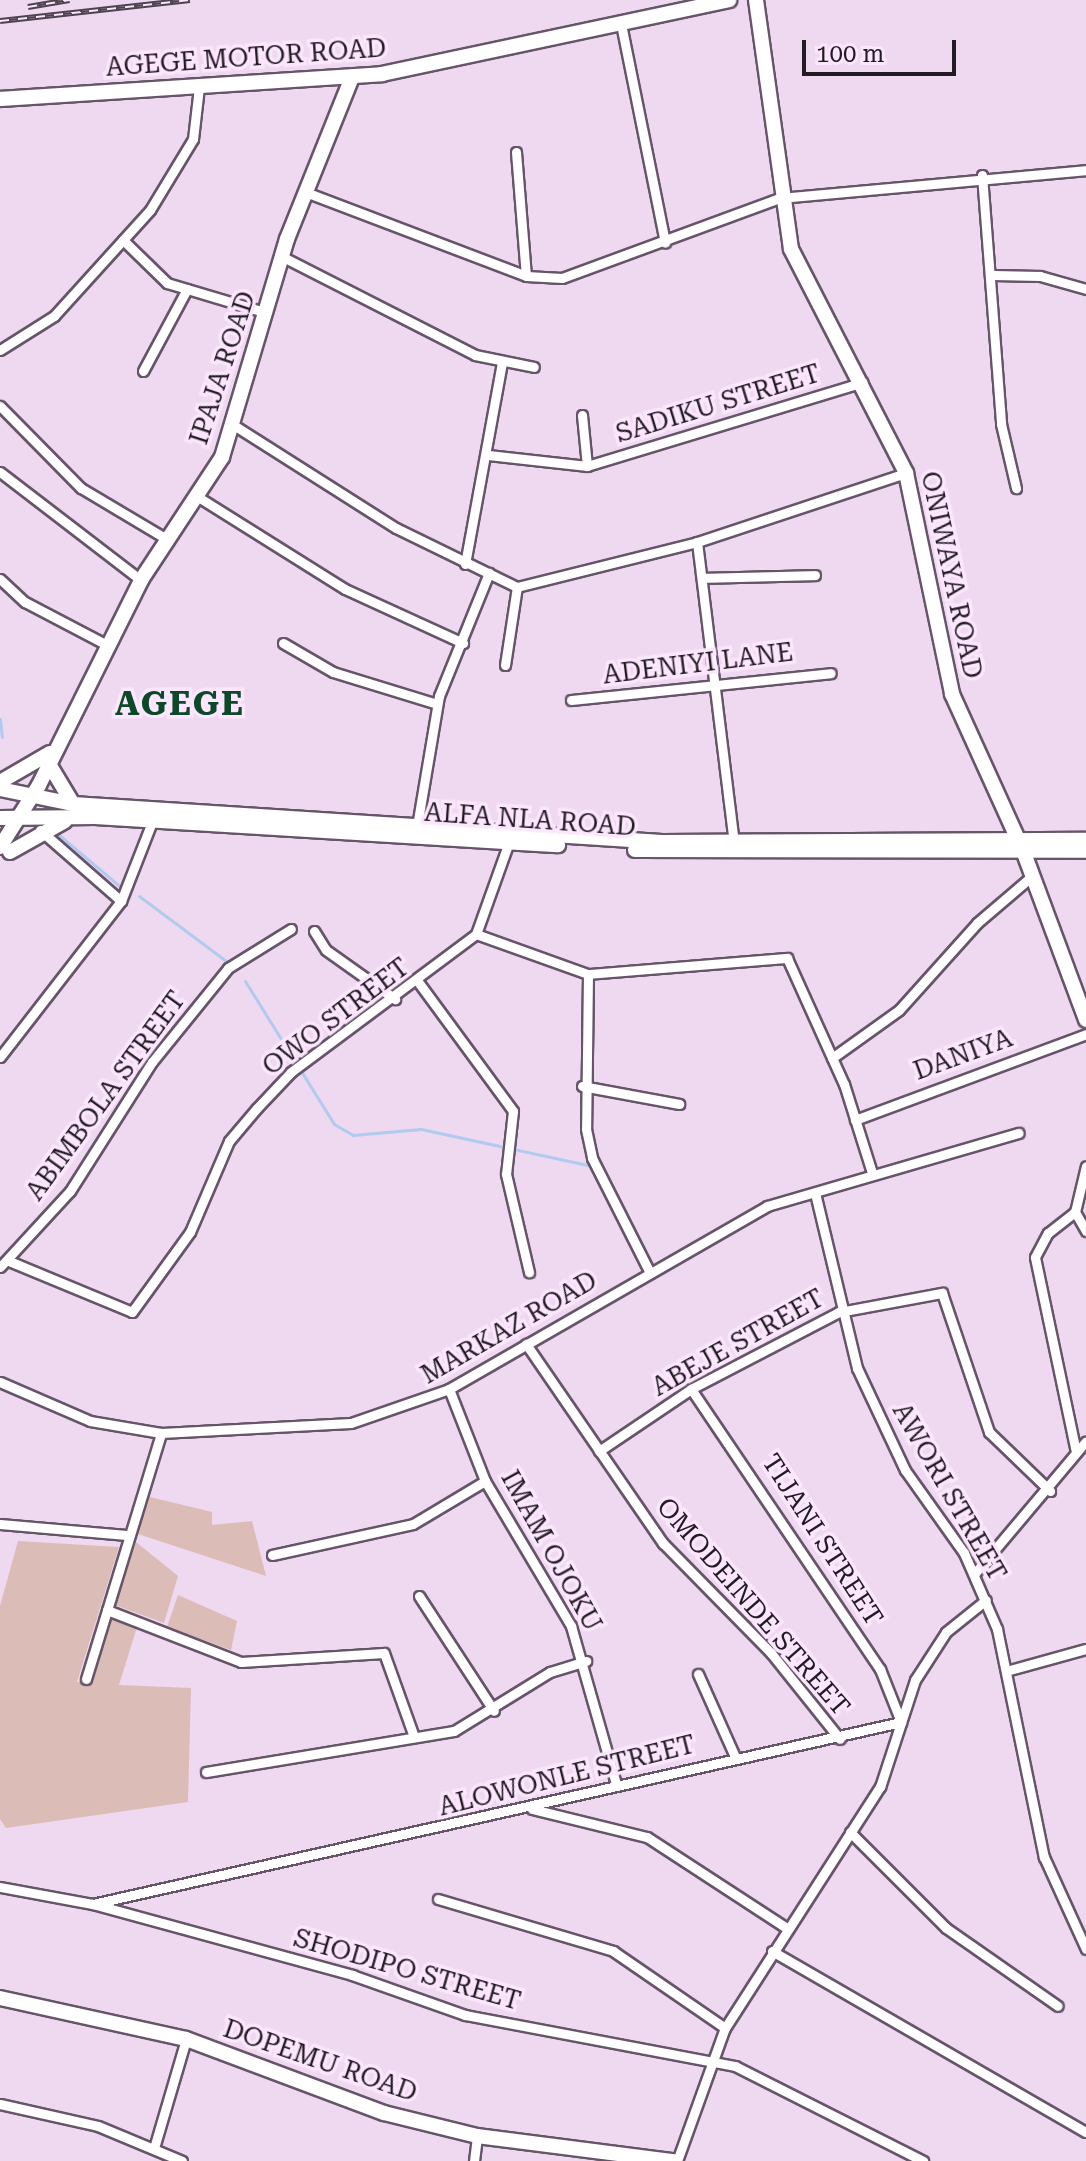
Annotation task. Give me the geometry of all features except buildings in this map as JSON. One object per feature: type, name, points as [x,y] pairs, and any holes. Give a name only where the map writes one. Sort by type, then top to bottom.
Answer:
[{"type":"main road","name":"AGEGE MOTOR ROAD","points":[[0,99],[352,77],[729,0]]},
{"type":"main road","name":"ONIWAYA ROAD","points":[[756,0],[779,198],[799,270],[863,382],[906,473],[939,653],[1021,847],[1086,1020]]},
{"type":"main road","name":"IPAJA ROAD","points":[[0,864],[5,849],[27,816],[35,792],[105,644],[165,538],[222,457],[264,312],[352,77]]},
{"type":"main road","points":[[2,791],[41,763],[60,740]]},
{"type":"main road","points":[[49,764],[73,804]]},
{"type":"main road","name":"ALFA NLA ROAD","points":[[2,791],[35,792],[73,804],[154,817],[511,837],[734,847],[1021,847]]},
{"type":"main road","points":[[5,849],[40,830],[95,817]]},
{"type":"main road","name":"ALFA NLA ROAD","points":[[0,818],[154,817],[417,826],[511,837]]},
{"type":"main road","points":[[1021,847],[1086,840]]},
{"type":"main road","points":[[1021,847],[1086,851]]},
{"type":"main road","name":"DOPEMU ROAD","points":[[0,1998],[186,2039],[384,2113],[477,2136],[675,2161]]},
{"type":"street","points":[[621,24],[665,243]]},
{"type":"street","points":[[0,350],[54,316],[123,240],[185,156],[199,87]]},
{"type":"street","points":[[516,152],[526,276]]},
{"type":"street","points":[[308,193],[526,276],[562,278],[665,243],[779,198],[982,175],[1086,170]]},
{"type":"street","points":[[982,175],[993,275],[1001,424],[1016,488]]},
{"type":"street","points":[[123,240],[167,283],[264,312]]},
{"type":"street","points":[[285,258],[502,363],[534,367]]},
{"type":"street","points":[[993,275],[1040,276],[1086,289]]},
{"type":"street","points":[[143,371],[187,289]]},
{"type":"street","points":[[465,564],[488,455],[502,363]]},
{"type":"street","name":"SADIKU STREET","points":[[587,466],[863,382]]},
{"type":"street","points":[[0,406],[81,488],[165,538]]},
{"type":"street","points":[[488,455],[587,466],[582,415]]},
{"type":"street","points":[[232,424],[465,564],[517,587],[697,542],[906,473]]},
{"type":"street","points":[[0,472],[141,580]]},
{"type":"street","points":[[195,495],[345,589],[463,643]]},
{"type":"street","points":[[697,542],[734,847]]},
{"type":"street","points":[[417,826],[437,704],[489,573]]},
{"type":"street","points":[[703,578],[815,575]]},
{"type":"street","points":[[0,579],[25,602],[105,644]]},
{"type":"street","points":[[505,665],[517,587]]},
{"type":"street","points":[[283,643],[333,672],[437,704]]},
{"type":"street","name":"ADENIYI LANE","points":[[571,700],[712,680],[831,673]]},
{"type":"street","points":[[0,1057],[121,901],[154,817]]},
{"type":"street","points":[[40,830],[121,901]]},
{"type":"street","name":"OWO STREET","points":[[9,1261],[125,1312],[137,1307],[190,1232],[229,1141],[291,1072],[419,983],[476,934],[511,837]]},
{"type":"street","points":[[832,1058],[899,1010],[977,923],[1032,876]]},
{"type":"street","name":"ABIMBOLA STREET","points":[[0,1267],[9,1261],[70,1191],[152,1062],[228,968],[291,929]]},
{"type":"street","points":[[314,931],[326,950],[395,999]]},
{"type":"street","points":[[476,934],[588,974],[703,970],[784,957],[832,1058],[872,1173]]},
{"type":"street","points":[[588,974],[582,1086],[592,1158],[650,1273]]},
{"type":"street","points":[[419,983],[513,1111],[507,1157],[529,1272]]},
{"type":"street","name":"DANIYA","points":[[855,1120],[1086,1034]]},
{"type":"street","points":[[582,1086],[679,1104]]},
{"type":"street","name":"MARKAZ ROAD","points":[[1,1385],[90,1421],[161,1433],[351,1423],[449,1389],[745,1217],[872,1173],[1019,1133]]},
{"type":"street","points":[[1076,1452],[1035,1269],[1039,1244],[1075,1212],[1086,1166]]},
{"type":"street","name":"AWORI STREET","points":[[815,1193],[839,1312],[857,1368],[905,1470],[975,1573],[986,1600],[1006,1671],[1044,1857],[1086,1949]]},
{"type":"street","points":[[1075,1212],[1086,1231]]},
{"type":"street","name":"ABEJE STREET","points":[[599,1451],[691,1389],[839,1312],[942,1293],[989,1432],[1050,1491]]},
{"type":"street","name":"OMODEINDE STREET","points":[[526,1344],[671,1552],[771,1653],[840,1739]]},
{"type":"street","name":"IMAM OJOKU","points":[[449,1389],[485,1481],[586,1661],[616,1784]]},
{"type":"street","name":"TIJANI STREET","points":[[691,1389],[880,1669],[901,1722]]},
{"type":"street","points":[[86,1679],[127,1535],[161,1433]]},
{"type":"street","points":[[975,1573],[1050,1491],[1086,1441]]},
{"type":"street","points":[[272,1555],[413,1524],[485,1481]]},
{"type":"street","points":[[0,1524],[127,1535]]},
{"type":"street","points":[[419,1596],[494,1711]]},
{"type":"street","points":[[675,2161],[725,2028],[785,1927],[880,1787],[901,1722],[929,1655],[986,1600]]},
{"type":"street","points":[[107,1610],[241,1662],[384,1653],[414,1737]]},
{"type":"street","points":[[1006,1671],[1086,1649]]},
{"type":"street","points":[[206,1772],[454,1731],[494,1711],[550,1672],[586,1661]]},
{"type":"street","points":[[698,1674],[736,1759]]},
{"type":"street","name":"ALOWONLE STREET","points":[[93,1904],[531,1809],[616,1784],[840,1739],[901,1722]]},
{"type":"street","points":[[531,1809],[647,1837],[785,1927]]},
{"type":"street","points":[[850,1832],[946,1928],[1058,2006]]},
{"type":"street","name":"SHODIPO STREET","points":[[1,1890],[93,1904],[352,1975],[465,2015],[711,2062],[782,2085],[923,2161]]},
{"type":"street","points":[[438,1899],[613,1951],[725,2028]]},
{"type":"street","points":[[772,1951],[1086,2132]]},
{"type":"street","points":[[154,2148],[186,2039]]},
{"type":"street","points":[[0,2104],[98,2126],[182,2161]]},
{"type":"street","points":[[474,2161],[477,2136]]},
{"type":"shaded area","points":[[150,1497],[212,1512],[212,1525],[252,1521],[266,1576],[135,1533]]},
{"type":"shaded area","points":[[18,1541],[119,1547],[77,1682],[91,1681],[111,1616],[137,1627],[119,1685],[191,1688],[188,1802],[6,1828],[0,1819],[0,1606]]},
{"type":"shaded area","points":[[136,1542],[178,1576],[164,1623],[115,1605]]},
{"type":"shaded area","points":[[178,1595],[237,1621],[231,1650],[167,1627]]},
{"type":"waterway","points":[[0,719],[2,737]]},
{"type":"waterway","points":[[59,835],[123,889]]},
{"type":"waterway","points":[[139,896],[229,963]]},
{"type":"waterway","points":[[245,981],[334,1124],[353,1135],[421,1129],[592,1166]]},
{"type":"railway","points":[[28,7],[69,0]]},
{"type":"railway","points":[[0,21],[190,0]]},
{"type":"district","name":"AGEGE","points":[[180,704]]}]
